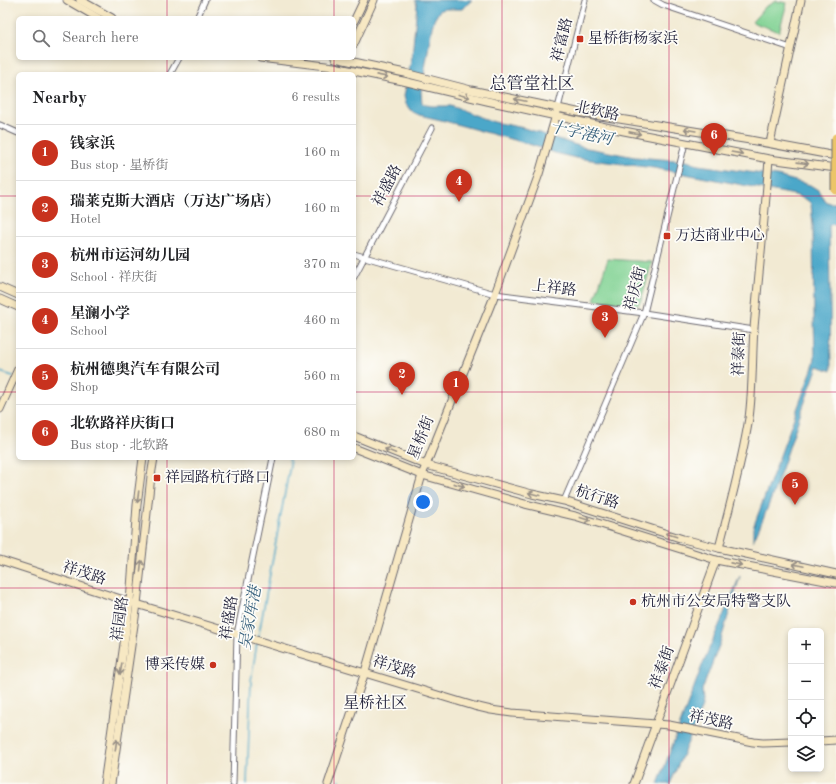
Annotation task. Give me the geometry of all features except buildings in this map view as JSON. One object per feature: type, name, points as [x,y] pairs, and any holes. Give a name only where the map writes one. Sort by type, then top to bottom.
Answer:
[{"type":"highway","points":[[836,138],[836,190]]},
{"type":"street","points":[[67,0],[95,16]]},
{"type":"street","points":[[80,0],[108,16]]},
{"type":"street","points":[[198,16],[205,0]]},
{"type":"street","points":[[356,17],[364,0]]},
{"type":"street","points":[[356,40],[374,0]]},
{"type":"street","name":"祥富路","points":[[558,108],[585,0]]},
{"type":"street","points":[[654,0],[663,5],[791,48]]},
{"type":"street","points":[[770,143],[801,0]]},
{"type":"street","points":[[171,72],[178,60]]},
{"type":"street","name":"北软路","points":[[276,60],[334,67],[342,71]]},
{"type":"street","points":[[332,72],[336,60]]},
{"type":"street","points":[[342,71],[347,60]]},
{"type":"street","name":"北软路","points":[[351,60],[471,90],[582,113],[770,143],[836,156]]},
{"type":"street","name":"北软路","points":[[356,73],[403,81],[487,102],[684,143],[769,159],[836,168]]},
{"type":"street","name":"星桥街","points":[[328,784],[364,672],[422,475],[495,294],[538,174],[558,108]]},
{"type":"street","points":[[0,125],[16,132]]},
{"type":"street","name":"祥盛路","points":[[356,273],[432,128]]},
{"type":"street","name":"祥庆街","points":[[564,501],[644,313],[684,143]]},
{"type":"street","name":"祥泰街","points":[[719,548],[738,475],[749,417],[753,379],[754,330],[769,159]]},
{"type":"street","name":"上祥路","points":[[356,255],[495,294],[644,313],[754,330]]},
{"type":"street","points":[[0,287],[16,294]]},
{"type":"street","points":[[0,299],[16,306]]},
{"type":"street","points":[[0,409],[16,372]]},
{"type":"street","name":"杭行路","points":[[356,437],[426,465],[532,494],[564,501],[683,539],[836,574]]},
{"type":"street","name":"杭行路","points":[[356,449],[422,475],[525,504],[575,516],[716,560],[836,583]]},
{"type":"street","name":"祥园路","points":[[104,784],[133,603],[137,505],[143,460]]},
{"type":"street","name":"祥园路","points":[[111,784],[133,603],[150,476],[154,460]]},
{"type":"street","name":"祥盛路","points":[[233,784],[240,635],[273,460]]},
{"type":"street","name":"祥茂路","points":[[0,560],[133,603],[491,710],[669,725],[754,742],[788,742]]},
{"type":"street","name":"祥泰街","points":[[634,784],[716,560]]},
{"type":"street","points":[[824,741],[836,740]]},
{"type":"green space","points":[[776,1],[787,3],[779,32],[752,22],[765,7]]},
{"type":"green space","points":[[608,259],[652,262],[641,301],[638,305],[594,300]]},
{"type":"water","points":[[415,0],[472,0],[462,9],[440,10],[434,20],[421,92],[422,103],[425,105],[450,106],[494,122],[524,128],[582,147],[635,157],[687,161],[698,165],[777,176],[810,185],[818,190],[825,201],[829,203],[836,203],[836,224],[829,225],[831,371],[818,366],[772,496],[753,541],[753,528],[814,364],[813,226],[811,204],[807,200],[795,195],[654,168],[576,158],[412,112],[406,104],[404,96],[412,56],[417,5]]},
{"type":"water","points":[[740,576],[720,643],[702,690],[703,701],[701,709],[689,740],[670,784],[658,784],[703,663]]},
{"type":"waterway","name":"吴家库港","points":[[0,372],[13,376]]},
{"type":"waterway","name":"吴家库港","points":[[258,639],[290,465],[289,460]]},
{"type":"waterway","name":"吴家库港","points":[[247,784],[251,681],[257,643]]},
{"type":"place","name":"星桥街杨家浜","points":[[580,39]]},
{"type":"place","name":"北软路祥庆街口","points":[[714,156]]},
{"type":"place","name":"星澜小学","points":[[459,202]]},
{"type":"place","name":"万达商业中心","points":[[667,236]]},
{"type":"place","name":"杭州市运河幼儿园","points":[[605,338]]},
{"type":"place","name":"瑞莱克斯大酒店（万达广场店）","points":[[402,395]]},
{"type":"place","name":"钱家浜","points":[[456,404]]},
{"type":"place","name":"祥园路杭行路口","points":[[157,478]]},
{"type":"place","name":"杭州德奥汽车有限公司","points":[[795,505]]},
{"type":"place","name":"杭州市公安局特警支队","points":[[633,602]]},
{"type":"place","name":"博采传媒","points":[[213,665]]},
{"type":"district","name":"总管堂社区","points":[[532,84]]},
{"type":"district","name":"星桥社区","points":[[375,704]]},
{"type":"water label","name":"十字港河","points":[[581,134]]}]
